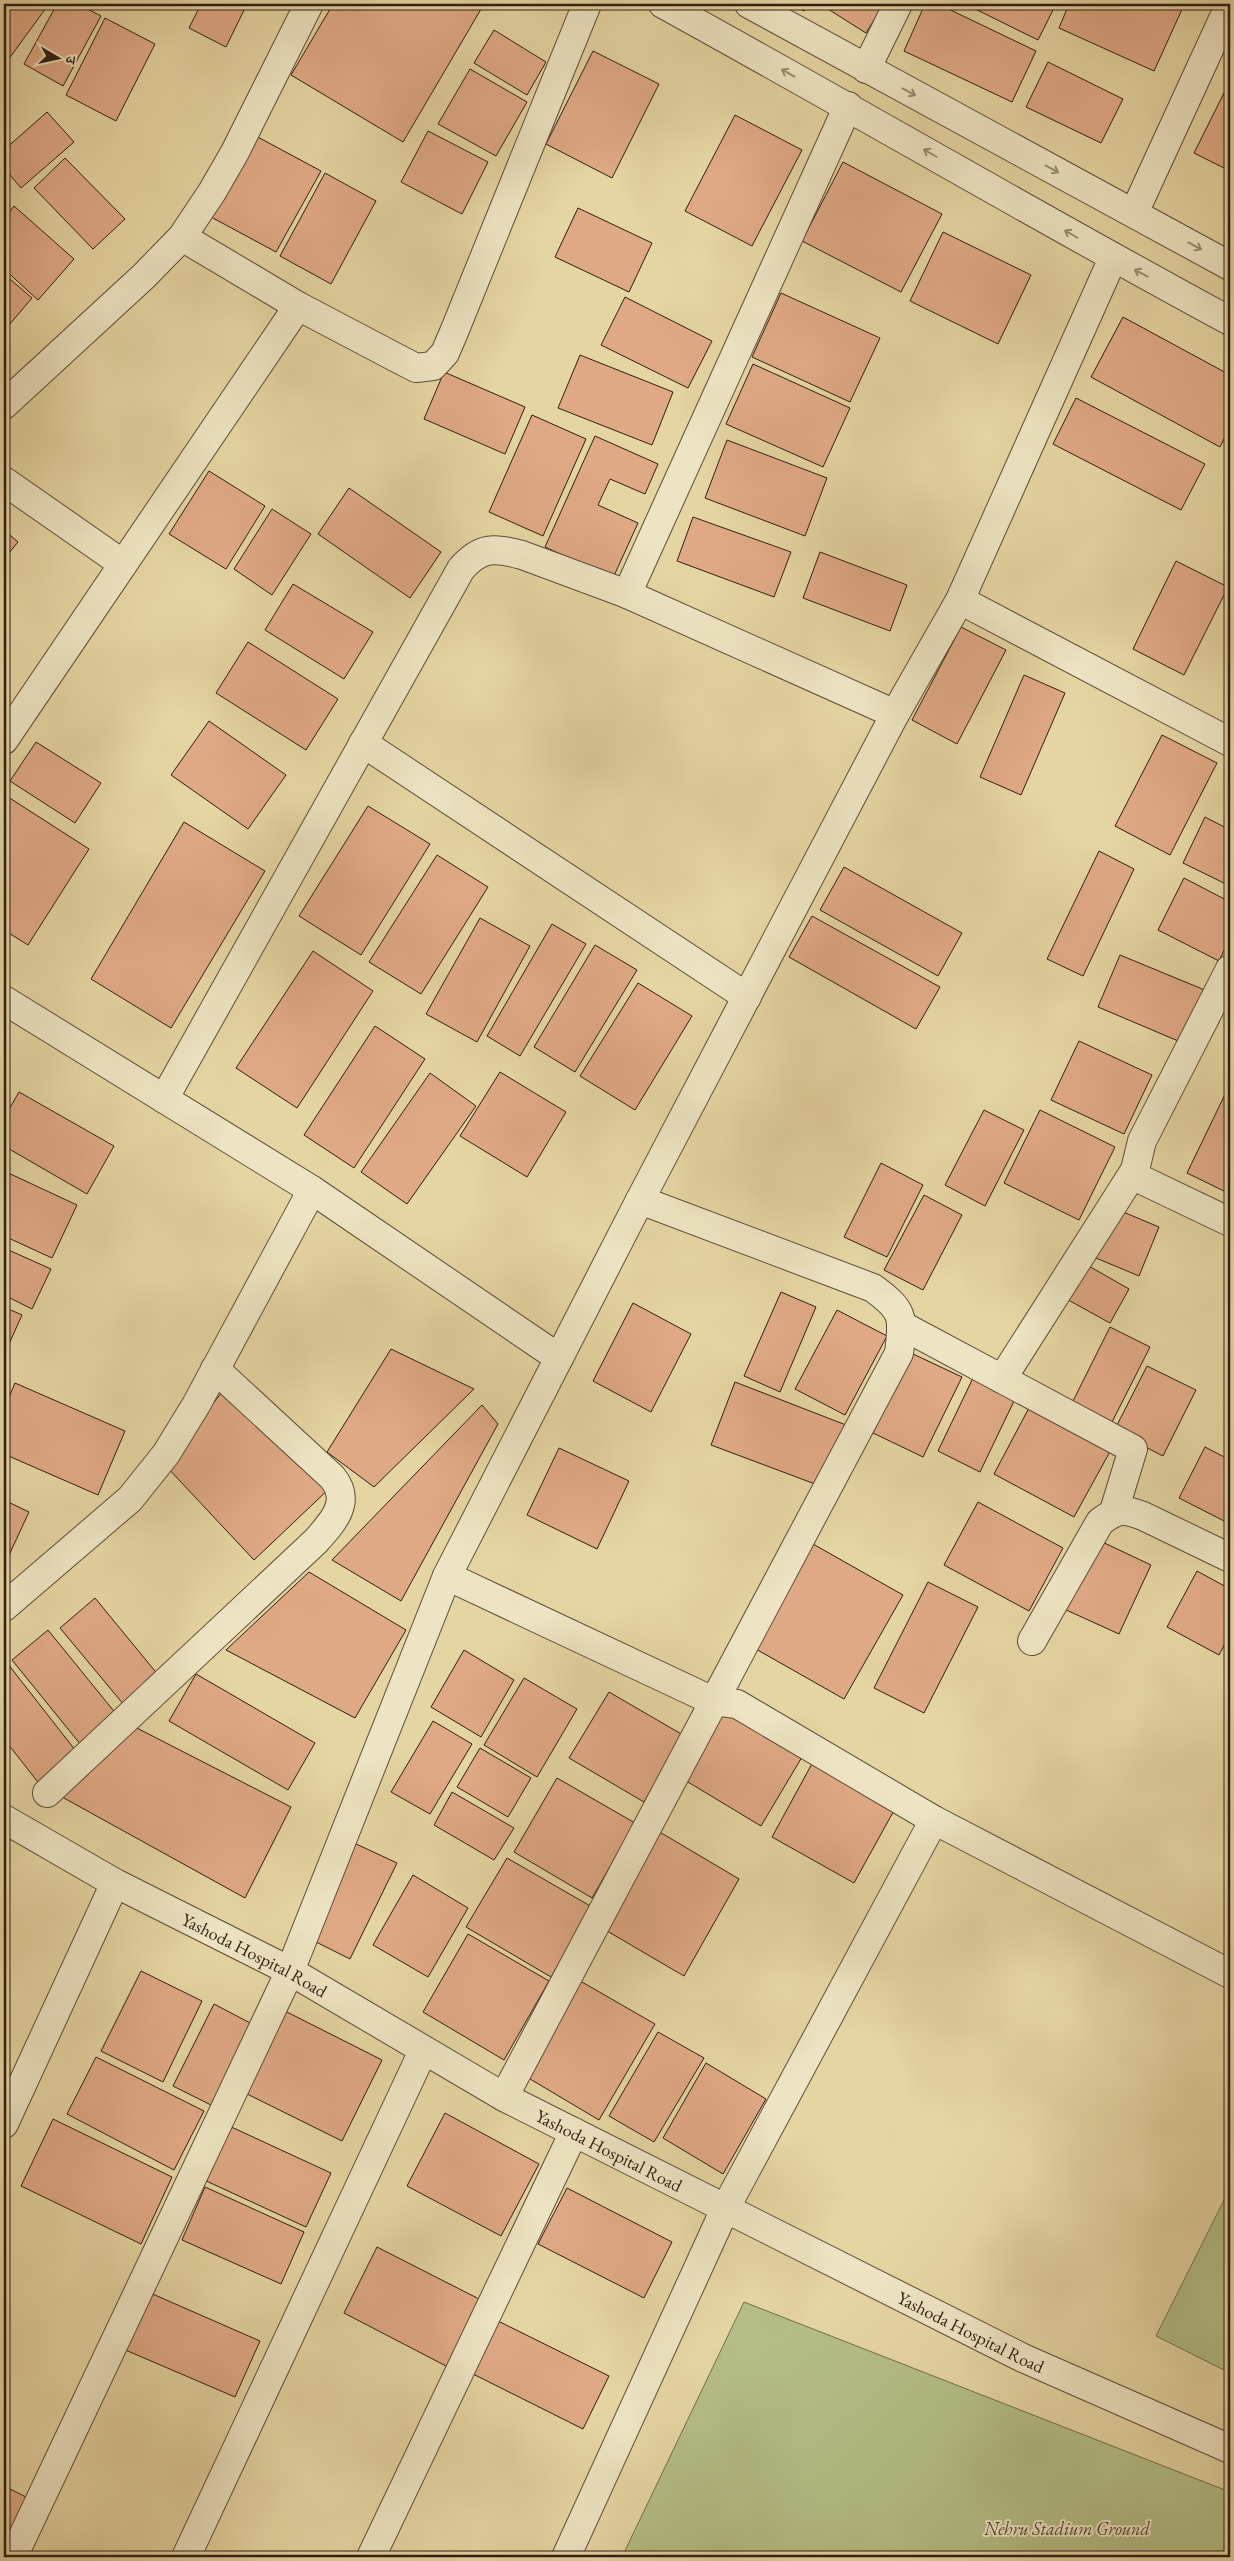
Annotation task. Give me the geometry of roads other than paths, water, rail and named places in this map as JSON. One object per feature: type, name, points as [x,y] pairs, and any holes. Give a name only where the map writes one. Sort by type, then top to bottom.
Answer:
[{"type":"street","points":[[4,405],[144,276],[182,238],[235,152],[309,4]]},
{"type":"street","points":[[182,238],[298,306],[416,368],[433,366],[445,353],[454,332],[587,4]]},
{"type":"street","points":[[662,4],[848,106],[1113,258],[1230,320]]},
{"type":"street","points":[[749,4],[1230,266]]},
{"type":"street","points":[[866,69],[898,4]]},
{"type":"street","points":[[1134,213],[1230,4]]},
{"type":"street","points":[[627,594],[848,106]]},
{"type":"street","points":[[13,2557],[290,1971],[447,1576],[640,1200],[896,714],[960,600],[1113,258]]},
{"type":"street","points":[[4,740],[298,306]]},
{"type":"street","points":[[4,481],[123,564]]},
{"type":"street","points":[[164,1099],[461,570],[472,557],[486,550],[507,551],[627,594],[896,714]]},
{"type":"street","points":[[960,600],[1230,742]]},
{"type":"street","points":[[363,743],[747,997]]},
{"type":"street","points":[[1002,1379],[1134,1170],[1142,1141],[1230,969]]},
{"type":"street","points":[[4,1000],[312,1190],[559,1358]]},
{"type":"street","points":[[1134,1170],[1140,1178],[1230,1222]]},
{"type":"street","points":[[4,1608],[130,1499],[166,1454],[215,1369],[312,1190]]},
{"type":"street","points":[[504,2097],[898,1353],[903,1326],[895,1304],[873,1288],[640,1200]]},
{"type":"street","points":[[903,1326],[1133,1449],[1114,1511],[1100,1522],[1032,1641]]},
{"type":"street","points":[[47,1793],[316,1541],[330,1525],[339,1508],[342,1498],[340,1486],[332,1477],[215,1369]]},
{"type":"street","points":[[1114,1511],[1131,1511],[1144,1516],[1230,1558]]},
{"type":"street","points":[[447,1576],[713,1701],[737,1704],[934,1820],[1230,1974]]},
{"type":"street","points":[[566,2557],[726,2208],[934,1820]]},
{"type":"street","name":"Yashoda Hospital Road","points":[[7,1826],[290,1971],[504,2097],[1023,2358],[1230,2449]]},
{"type":"street","points":[[4,2124],[115,1883]]},
{"type":"street","points":[[186,2557],[423,2051]]},
{"type":"street","points":[[371,2557],[574,2132]]},
{"type":"park label","name":"Nehru Stadium Ground","points":[[1067,2528]]}]
